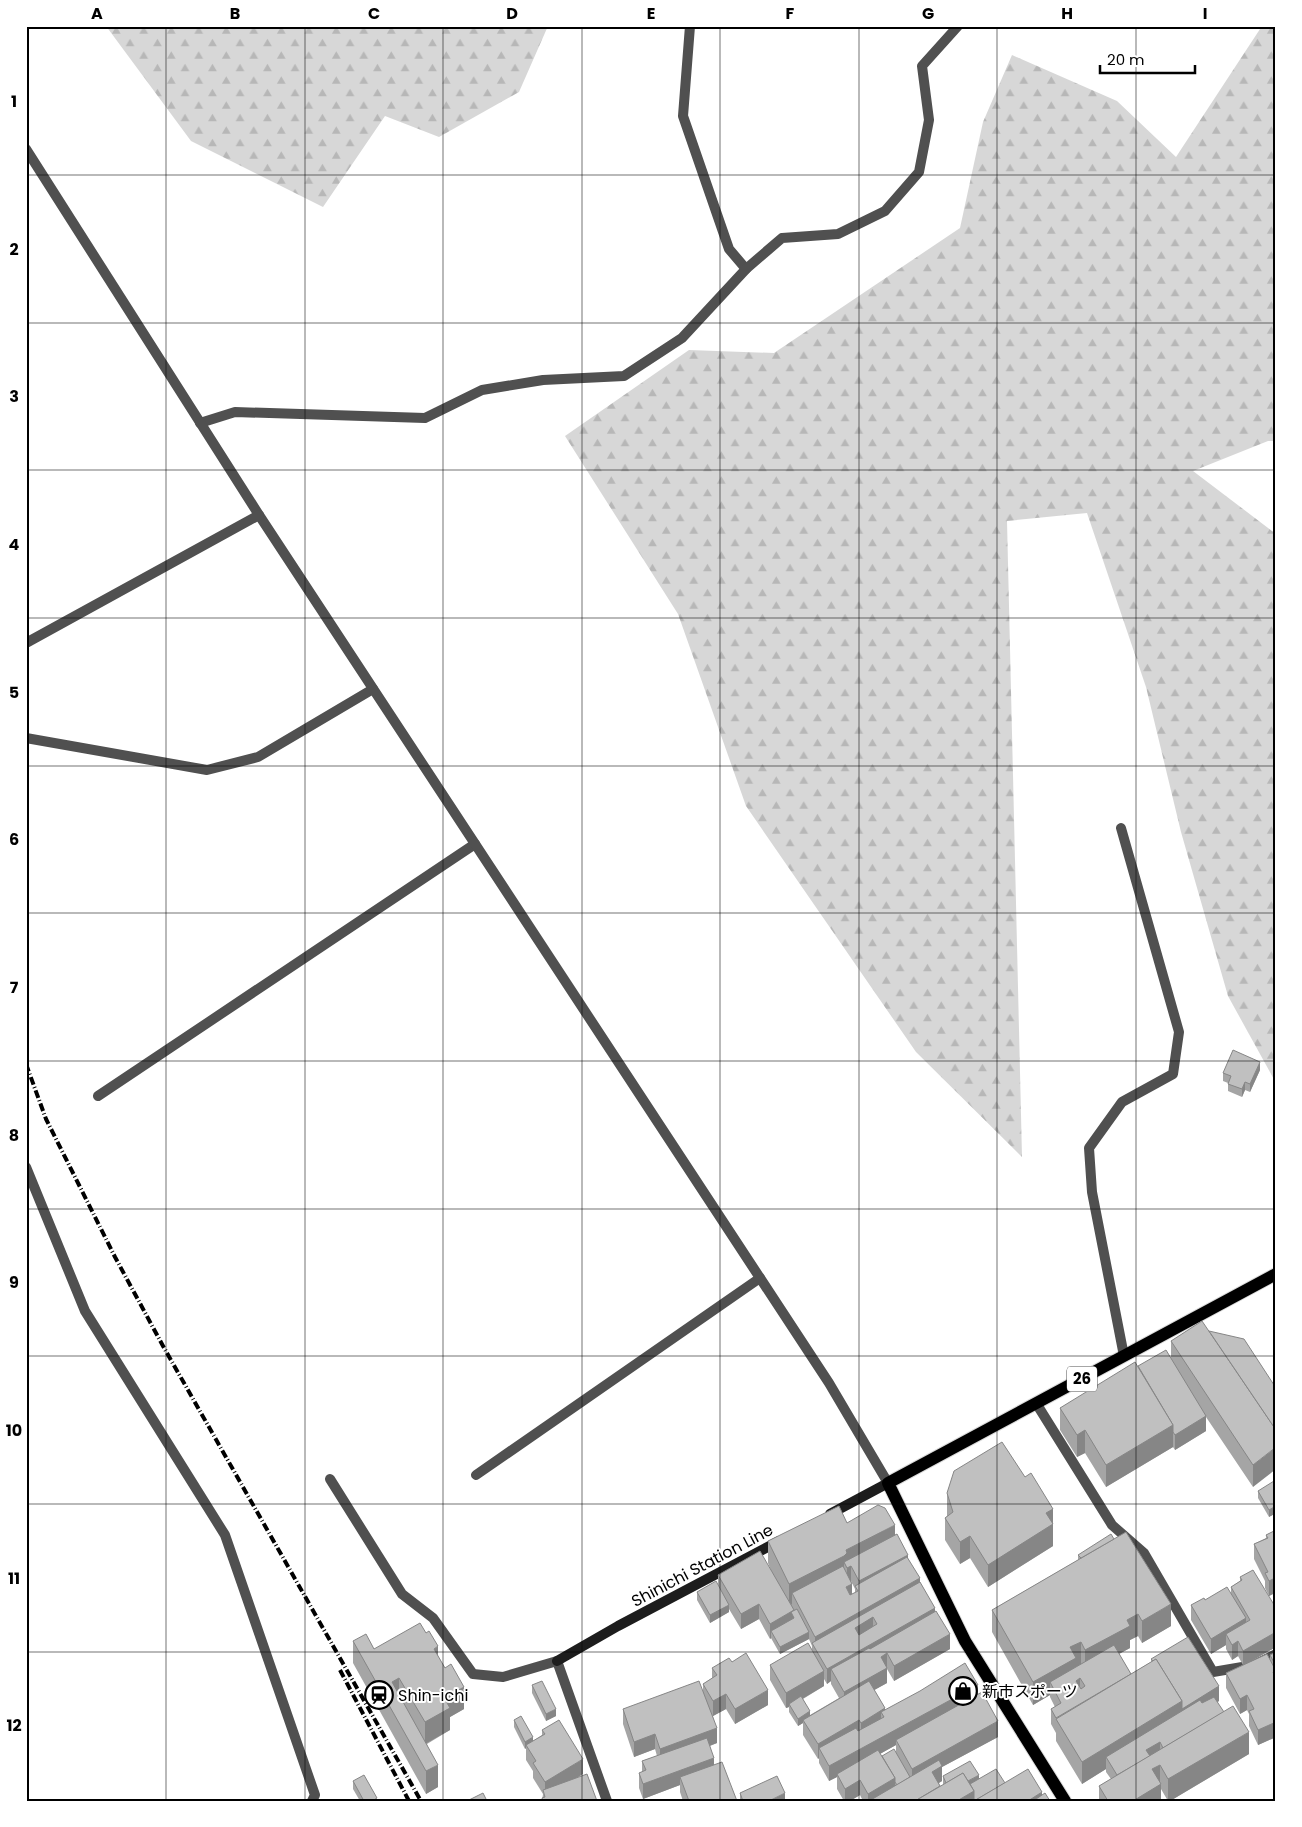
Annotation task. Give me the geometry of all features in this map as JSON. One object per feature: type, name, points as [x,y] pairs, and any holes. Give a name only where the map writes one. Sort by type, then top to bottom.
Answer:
[{"type":"main road","name":"26","points":[[888,1483],[1276,1274]]},
{"type":"main road","points":[[818,1520],[888,1483],[965,1641],[1065,1801]]},
{"type":"main road","name":"Shinichi Station Line","points":[[557,1661],[618,1626],[792,1534]]},
{"type":"street","points":[[690,26],[683,116],[729,249],[746,269]]},
{"type":"street","points":[[200,422],[235,412],[425,418],[482,390],[543,380],[624,376],[682,338],[746,269],[782,238],[838,234],[885,211],[919,172],[929,120],[922,66],[958,26]]},
{"type":"street","points":[[26,149],[259,515],[829,1384],[888,1483]]},
{"type":"street","points":[[26,643],[259,515]]},
{"type":"street","points":[[26,738],[207,770],[258,757],[373,689]]},
{"type":"street","points":[[1121,828],[1179,1032],[1173,1074],[1122,1102],[1089,1148],[1092,1192],[1124,1356]]},
{"type":"street","points":[[98,1096],[475,844]]},
{"type":"street","points":[[26,1167],[85,1310],[225,1535],[315,1795],[312,1801]]},
{"type":"street","points":[[476,1475],[760,1278]]},
{"type":"street","points":[[1036,1403],[1112,1525],[1144,1553],[1213,1672],[1254,1665],[1276,1654]]},
{"type":"street","points":[[330,1479],[402,1594],[433,1618],[474,1674],[503,1677],[557,1661],[607,1801]]},
{"type":"green space","points":[[106,26],[548,26],[519,92],[439,137],[385,116],[323,207],[191,141]]},
{"type":"green space","points":[[1262,26],[1276,26],[1276,441],[1268,441],[1193,471],[1276,534],[1276,1083],[1228,996],[1181,832],[1146,687],[1087,513],[1007,521],[1022,1157],[916,1052],[746,806],[678,614],[565,436],[689,350],[774,353],[960,228],[983,122],[1012,55],[1117,101],[1176,157]]},
{"type":"building","points":[[1233,1050],[1260,1062],[1250,1084],[1245,1082],[1242,1089],[1228,1084],[1231,1076],[1223,1073]]},
{"type":"building","points":[[1202,1321],[1276,1430],[1276,1447],[1253,1465],[1171,1341]]},
{"type":"building","points":[[1209,1331],[1244,1339],[1276,1388],[1276,1430]]},
{"type":"building","points":[[1166,1350],[1206,1416],[1175,1435],[1173,1425],[1138,1366]]},
{"type":"building","points":[[1135,1362],[1173,1425],[1106,1465],[1085,1430],[1077,1435],[1060,1408]]},
{"type":"building","points":[[1002,1442],[1025,1477],[1031,1473],[1053,1509],[1046,1513],[1053,1524],[988,1565],[970,1536],[960,1542],[945,1518],[953,1512],[947,1493],[954,1471]]},
{"type":"building","points":[[1274,1481],[1276,1485],[1276,1506],[1269,1510],[1258,1491]]},
{"type":"building","points":[[878,1505],[885,1508],[895,1525],[846,1550],[847,1553],[844,1556],[789,1584],[768,1541],[839,1506],[847,1523]]},
{"type":"building","points":[[1276,1530],[1276,1585],[1273,1579],[1269,1581],[1265,1573],[1268,1572],[1254,1544],[1268,1538],[1266,1535]]},
{"type":"building","points":[[1126,1532],[1171,1604],[1142,1621],[1138,1614],[1127,1620],[1130,1626],[1085,1650],[1081,1642],[1070,1647],[1076,1658],[1033,1682],[992,1610]]},
{"type":"building","points":[[897,1534],[908,1555],[859,1581],[851,1566],[847,1568],[844,1562]]},
{"type":"building","points":[[1111,1534],[1114,1539],[1081,1558],[1078,1555]]},
{"type":"building","points":[[760,1551],[794,1610],[770,1624],[759,1604],[741,1614],[718,1575]]},
{"type":"building","points":[[907,1557],[920,1578],[815,1637],[792,1593],[843,1566],[852,1584],[846,1587],[850,1595],[858,1591],[855,1586]]},
{"type":"building","points":[[1253,1570],[1276,1608],[1276,1632],[1243,1651],[1238,1641],[1232,1645],[1226,1634],[1250,1620],[1231,1587],[1242,1580],[1240,1577]]},
{"type":"building","points":[[716,1581],[729,1605],[710,1615],[697,1592]]},
{"type":"building","points":[[920,1582],[935,1608],[827,1669],[812,1643]],"holes":[[[873,1617],[877,1624],[859,1635],[855,1628]]]},
{"type":"building","points":[[1227,1587],[1246,1618],[1211,1639],[1191,1605],[1204,1598],[1205,1600]]},
{"type":"building","points":[[797,1609],[809,1632],[780,1647],[771,1631],[794,1618],[791,1612]]},
{"type":"building","points":[[936,1611],[950,1634],[894,1666],[887,1653],[881,1657],[887,1668],[844,1692],[831,1669]]},
{"type":"building","points":[[420,1623],[426,1633],[429,1631],[438,1646],[434,1649],[445,1668],[451,1664],[464,1687],[444,1698],[450,1708],[425,1722],[399,1678],[392,1682],[438,1765],[426,1771],[353,1641],[366,1634],[374,1649]]},
{"type":"building","points":[[1188,1637],[1219,1686],[1182,1709],[1182,1701],[1156,1659],[1153,1661],[1151,1659]]},
{"type":"building","points":[[808,1643],[824,1671],[786,1693],[770,1665]]},
{"type":"building","points":[[1114,1645],[1131,1674],[1056,1718],[1051,1709],[1061,1703],[1050,1682]],"holes":[[[1080,1678],[1085,1686],[1081,1689],[1076,1681]]]},
{"type":"building","points":[[1276,1652],[1276,1666],[1270,1655]]},
{"type":"building","points":[[746,1653],[768,1690],[735,1709],[726,1694],[713,1701],[703,1684],[717,1675],[712,1668],[729,1658],[732,1662]]},
{"type":"building","points":[[1267,1654],[1276,1671],[1273,1672],[1276,1679],[1276,1722],[1258,1730],[1249,1711],[1254,1709],[1247,1695],[1240,1699],[1226,1673]]},
{"type":"building","points":[[1156,1659],[1182,1701],[1082,1762],[1056,1719]]},
{"type":"building","points":[[965,1663],[978,1685],[829,1766],[819,1748],[856,1728],[858,1731],[884,1717],[881,1712],[920,1691]]},
{"type":"building","points":[[542,1681],[556,1709],[546,1714],[532,1685]]},
{"type":"building","points":[[699,1681],[717,1728],[660,1749],[655,1734],[634,1742],[623,1709]]},
{"type":"building","points":[[869,1681],[885,1708],[861,1723],[859,1720],[818,1744],[803,1720]]},
{"type":"building","points":[[982,1692],[998,1721],[912,1769],[896,1740]]},
{"type":"building","points":[[801,1696],[810,1711],[798,1719],[789,1704]]},
{"type":"building","points":[[1214,1697],[1224,1712],[1163,1748],[1160,1742],[1146,1750],[1150,1756],[1117,1775],[1106,1757],[1200,1700],[1202,1703]]},
{"type":"building","points":[[1233,1706],[1249,1732],[1168,1779],[1160,1765],[1152,1769],[1161,1784],[1133,1801],[1108,1801],[1099,1786]]},
{"type":"building","points":[[521,1716],[533,1737],[525,1742],[514,1720]]},
{"type":"building","points":[[559,1720],[583,1759],[545,1782],[533,1763],[536,1761],[526,1745],[545,1734],[542,1730]]},
{"type":"building","points":[[707,1738],[714,1758],[643,1784],[639,1773],[646,1770],[642,1761]]},
{"type":"building","points":[[894,1749],[910,1777],[897,1785],[882,1756]]},
{"type":"building","points":[[878,1750],[895,1778],[868,1794],[860,1780],[845,1789],[837,1774]]},
{"type":"building","points":[[939,1760],[942,1766],[932,1772],[940,1786],[915,1801],[869,1801]]},
{"type":"building","points":[[970,1761],[979,1775],[968,1781],[963,1773],[946,1783],[943,1776]]},
{"type":"building","points":[[722,1762],[737,1801],[689,1801],[680,1777]]},
{"type":"building","points":[[996,1769],[1005,1783],[974,1801],[974,1791],[970,1784]]},
{"type":"building","points":[[1028,1769],[1042,1792],[1028,1801],[974,1801]]},
{"type":"building","points":[[963,1773],[974,1791],[957,1801],[915,1801]]},
{"type":"building","points":[[587,1774],[597,1801],[543,1801],[542,1798],[545,1797],[543,1790]]},
{"type":"building","points":[[364,1775],[377,1798],[372,1801],[364,1801],[353,1781]]},
{"type":"building","points":[[777,1776],[785,1793],[769,1801],[743,1801],[740,1793]]},
{"type":"building","points":[[483,1793],[487,1801],[467,1801]]},
{"type":"building","points":[[1045,1793],[1050,1801],[1033,1801]]},
{"type":"railway","points":[[26,1064],[46,1119],[115,1257],[163,1346],[421,1801]]},
{"type":"railway","points":[[340,1670],[409,1801]]},
{"type":"place","name":"新市スポーツ","points":[[963,1691]]},
{"type":"place","name":"Shin-ichi","points":[[379,1695]]}]
